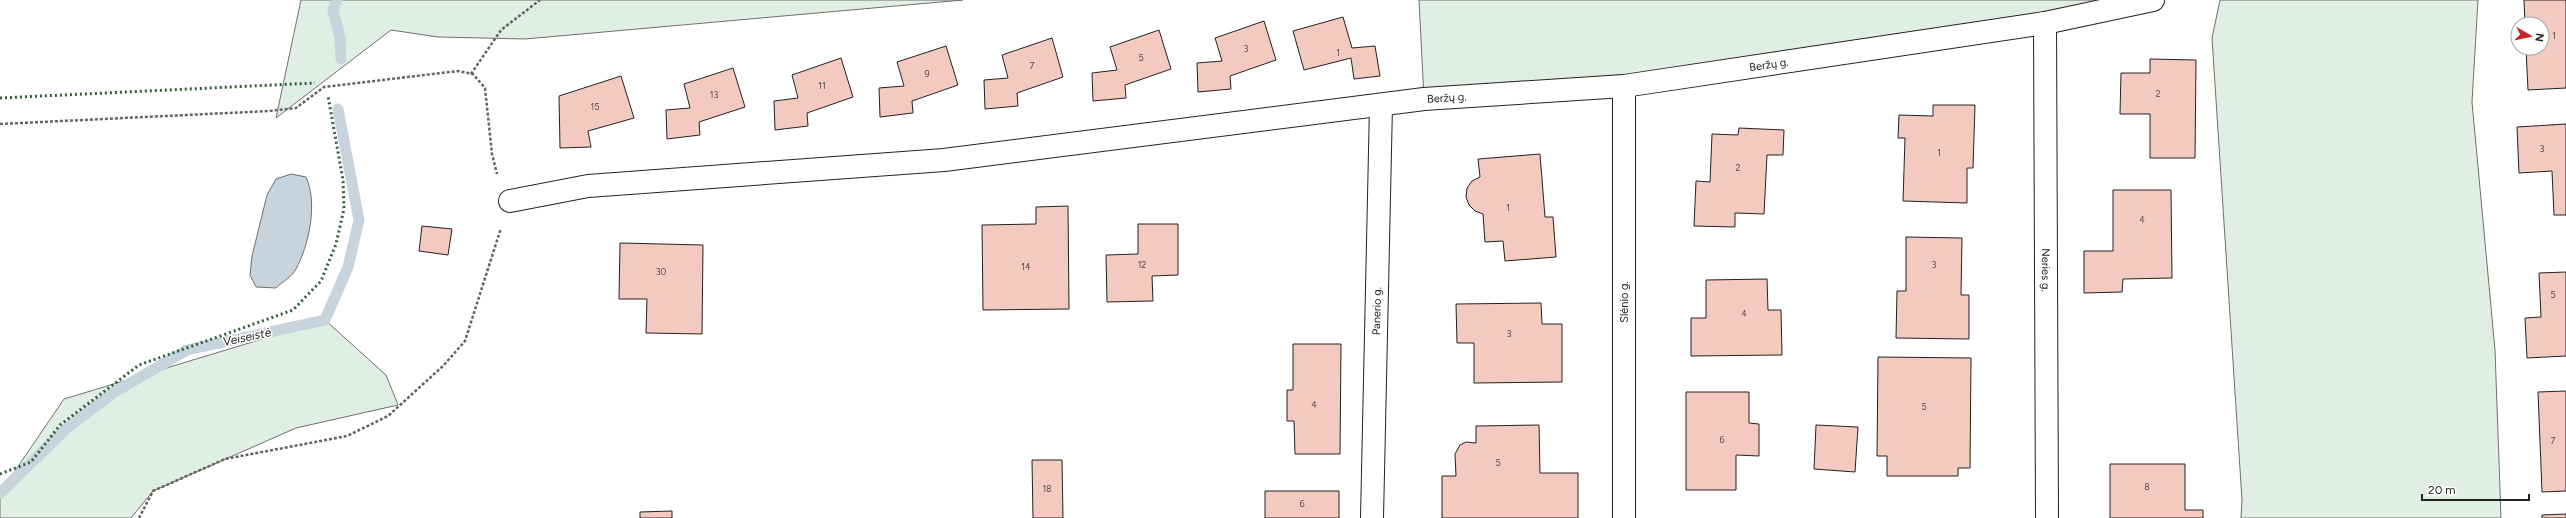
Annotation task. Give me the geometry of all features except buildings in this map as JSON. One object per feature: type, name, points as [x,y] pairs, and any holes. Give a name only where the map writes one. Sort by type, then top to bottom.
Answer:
[{"type":"street","name":"Beržų g.","points":[[510,201],[588,186],[944,160],[1424,99],[1624,86],[2045,23],[2153,0]]},
{"type":"street","name":"Neries g.","points":[[2045,23],[2046,518]]},
{"type":"street","name":"Slėnio g.","points":[[1624,86],[1624,518]]},
{"type":"street","name":"Panerio g.","points":[[1372,518],[1381,105]]},
{"type":"path","points":[[471,74],[501,30],[540,0]]},
{"type":"path","points":[[0,124],[269,111],[296,108],[324,87],[458,72],[471,74],[485,88],[492,154],[499,183],[510,201],[465,341],[443,366],[388,416],[347,436],[225,459],[152,491],[139,518]]},
{"type":"green space","points":[[301,0],[963,0],[525,39],[438,37],[391,30],[276,118]]},
{"type":"green space","points":[[1419,0],[2153,0],[1916,44],[1424,99]]},
{"type":"green space","points":[[2220,0],[2478,0],[2472,102],[2495,350],[2501,518],[2241,518],[2242,500],[2212,38]]},
{"type":"green space","points":[[325,320],[386,375],[398,405],[296,428],[153,491],[131,518],[0,518],[0,493],[64,399]]},
{"type":"shaded area","points":[[291,174],[306,177],[310,187],[312,211],[305,248],[295,272],[290,277],[276,288],[256,287],[250,275],[252,256],[267,195],[276,179]]},
{"type":"waterway","name":"Veiseistė","points":[[337,0],[333,10],[340,38],[341,59]]},
{"type":"waterway","name":"Veiseistė","points":[[0,493],[68,427],[113,393],[187,350],[325,320],[348,267],[359,220],[338,109]]},
{"type":"hedge","points":[[0,98],[315,83]]},
{"type":"hedge","points":[[0,474],[31,462],[60,425],[139,365],[293,310],[321,281],[336,244],[344,209],[343,180],[328,96]]}]
